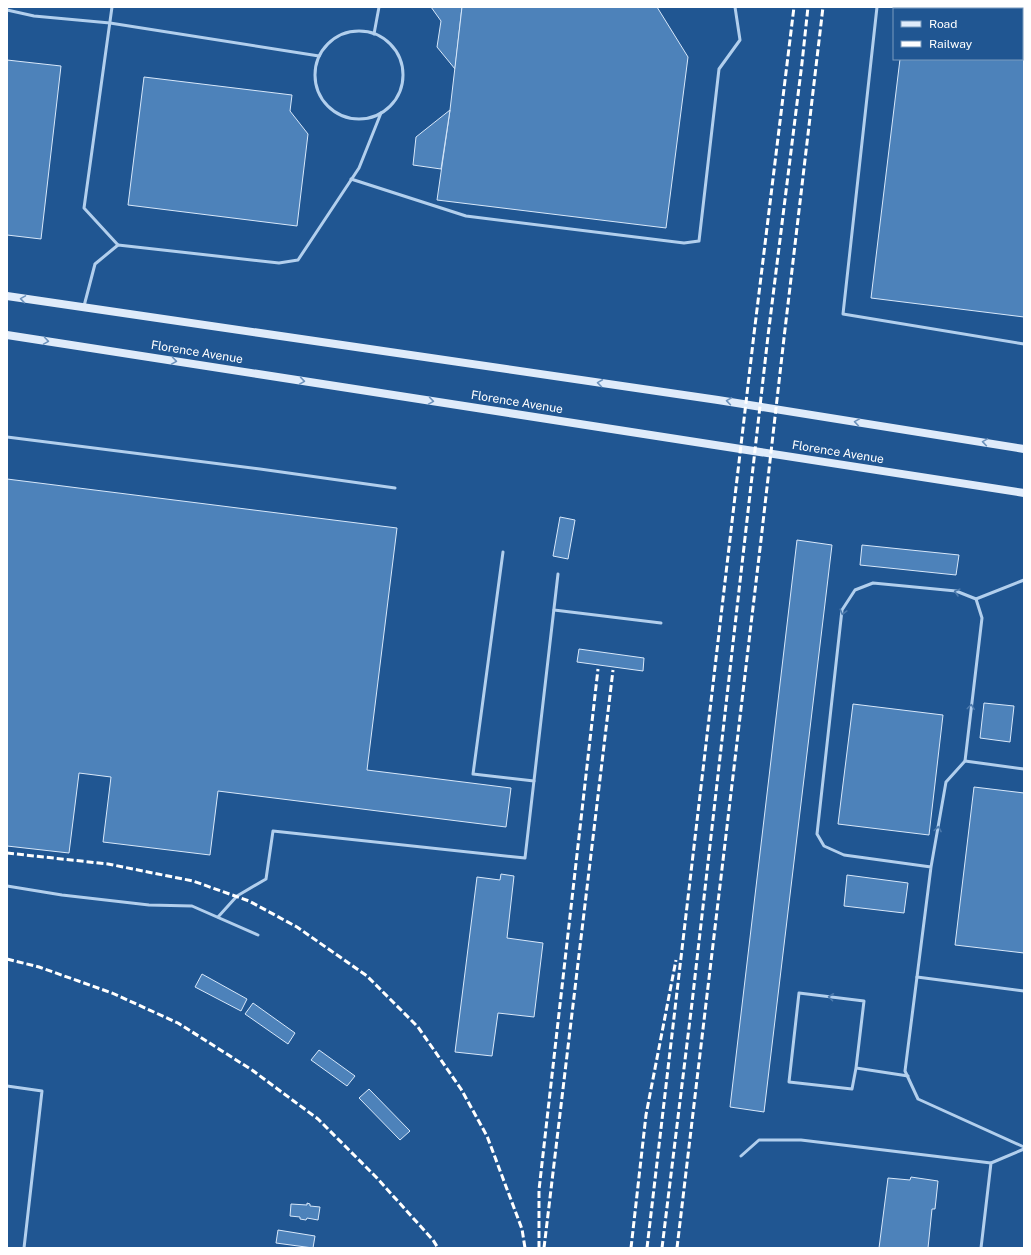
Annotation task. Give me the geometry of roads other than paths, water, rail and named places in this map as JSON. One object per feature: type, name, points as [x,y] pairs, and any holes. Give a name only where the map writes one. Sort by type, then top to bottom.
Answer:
[{"type":"main road","points":[[7,296],[710,398],[1024,448]]},
{"type":"main road","name":"Florence Avenue","points":[[7,335],[1024,493]]},
{"type":"lane","points":[[112,7],[84,208],[118,245],[279,263],[298,260],[359,168],[380,112]]},
{"type":"lane","points":[[374,34],[378,7]]},
{"type":"lane","points":[[351,179],[466,216],[684,243],[699,240],[719,69],[740,40],[735,7]]},
{"type":"lane","points":[[877,7],[843,314],[1024,344]]},
{"type":"lane","points":[[7,10],[34,16],[110,23],[319,56]]},
{"type":"lane","points":[[352,31],[374,34],[392,46],[399,58],[402,72],[401,86],[396,99],[386,110],[373,116],[358,119],[344,116],[331,109],[321,98],[315,85],[315,70],[319,56],[327,44],[339,36],[352,31]]},
{"type":"lane","points":[[83,308],[95,264],[118,245]]},
{"type":"lane","points":[[7,437],[260,469],[395,488]]},
{"type":"lane","points":[[503,552],[473,774],[534,782]]},
{"type":"lane","points":[[218,917],[237,896],[266,879],[273,831],[524,858],[558,574]]},
{"type":"lane","points":[[931,867],[844,855],[824,846],[817,834],[842,610],[854,590],[873,583],[956,591],[976,599],[1024,580]]},
{"type":"lane","points":[[976,599],[982,618],[965,761],[946,782],[931,867],[905,1071],[918,1099],[1024,1148]]},
{"type":"lane","points":[[554,610],[661,623]]},
{"type":"lane","points":[[965,761],[1024,769]]},
{"type":"lane","points":[[7,886],[62,895],[149,905],[192,906],[258,935]]},
{"type":"lane","points":[[918,978],[1024,991]]},
{"type":"lane","points":[[799,993],[864,1001],[856,1068],[852,1090],[789,1082],[799,993]]},
{"type":"lane","points":[[856,1068],[908,1076]]},
{"type":"lane","points":[[7,1086],[42,1091],[24,1248]]},
{"type":"lane","points":[[741,1156],[760,1140],[801,1140],[991,1163],[1024,1148]]},
{"type":"lane","points":[[981,1248],[991,1163]]},
{"type":"railway","points":[[647,1248],[754,334],[794,7]]},
{"type":"railway","points":[[662,1248],[692,1003],[768,336],[808,7]]},
{"type":"railway","points":[[677,1248],[823,7]]},
{"type":"railway","points":[[539,1248],[539,1190],[598,669]]},
{"type":"railway","points":[[544,1248],[613,670]]},
{"type":"railway","points":[[7,853],[108,864],[193,881],[249,901],[297,927],[367,976],[418,1027],[461,1089],[487,1136],[522,1229],[525,1248]]},
{"type":"railway","points":[[7,959],[39,967],[112,993],[178,1023],[252,1070],[318,1119],[376,1177],[433,1240],[438,1248]]},
{"type":"railway","points":[[631,1248],[646,1115],[676,960]]}]
